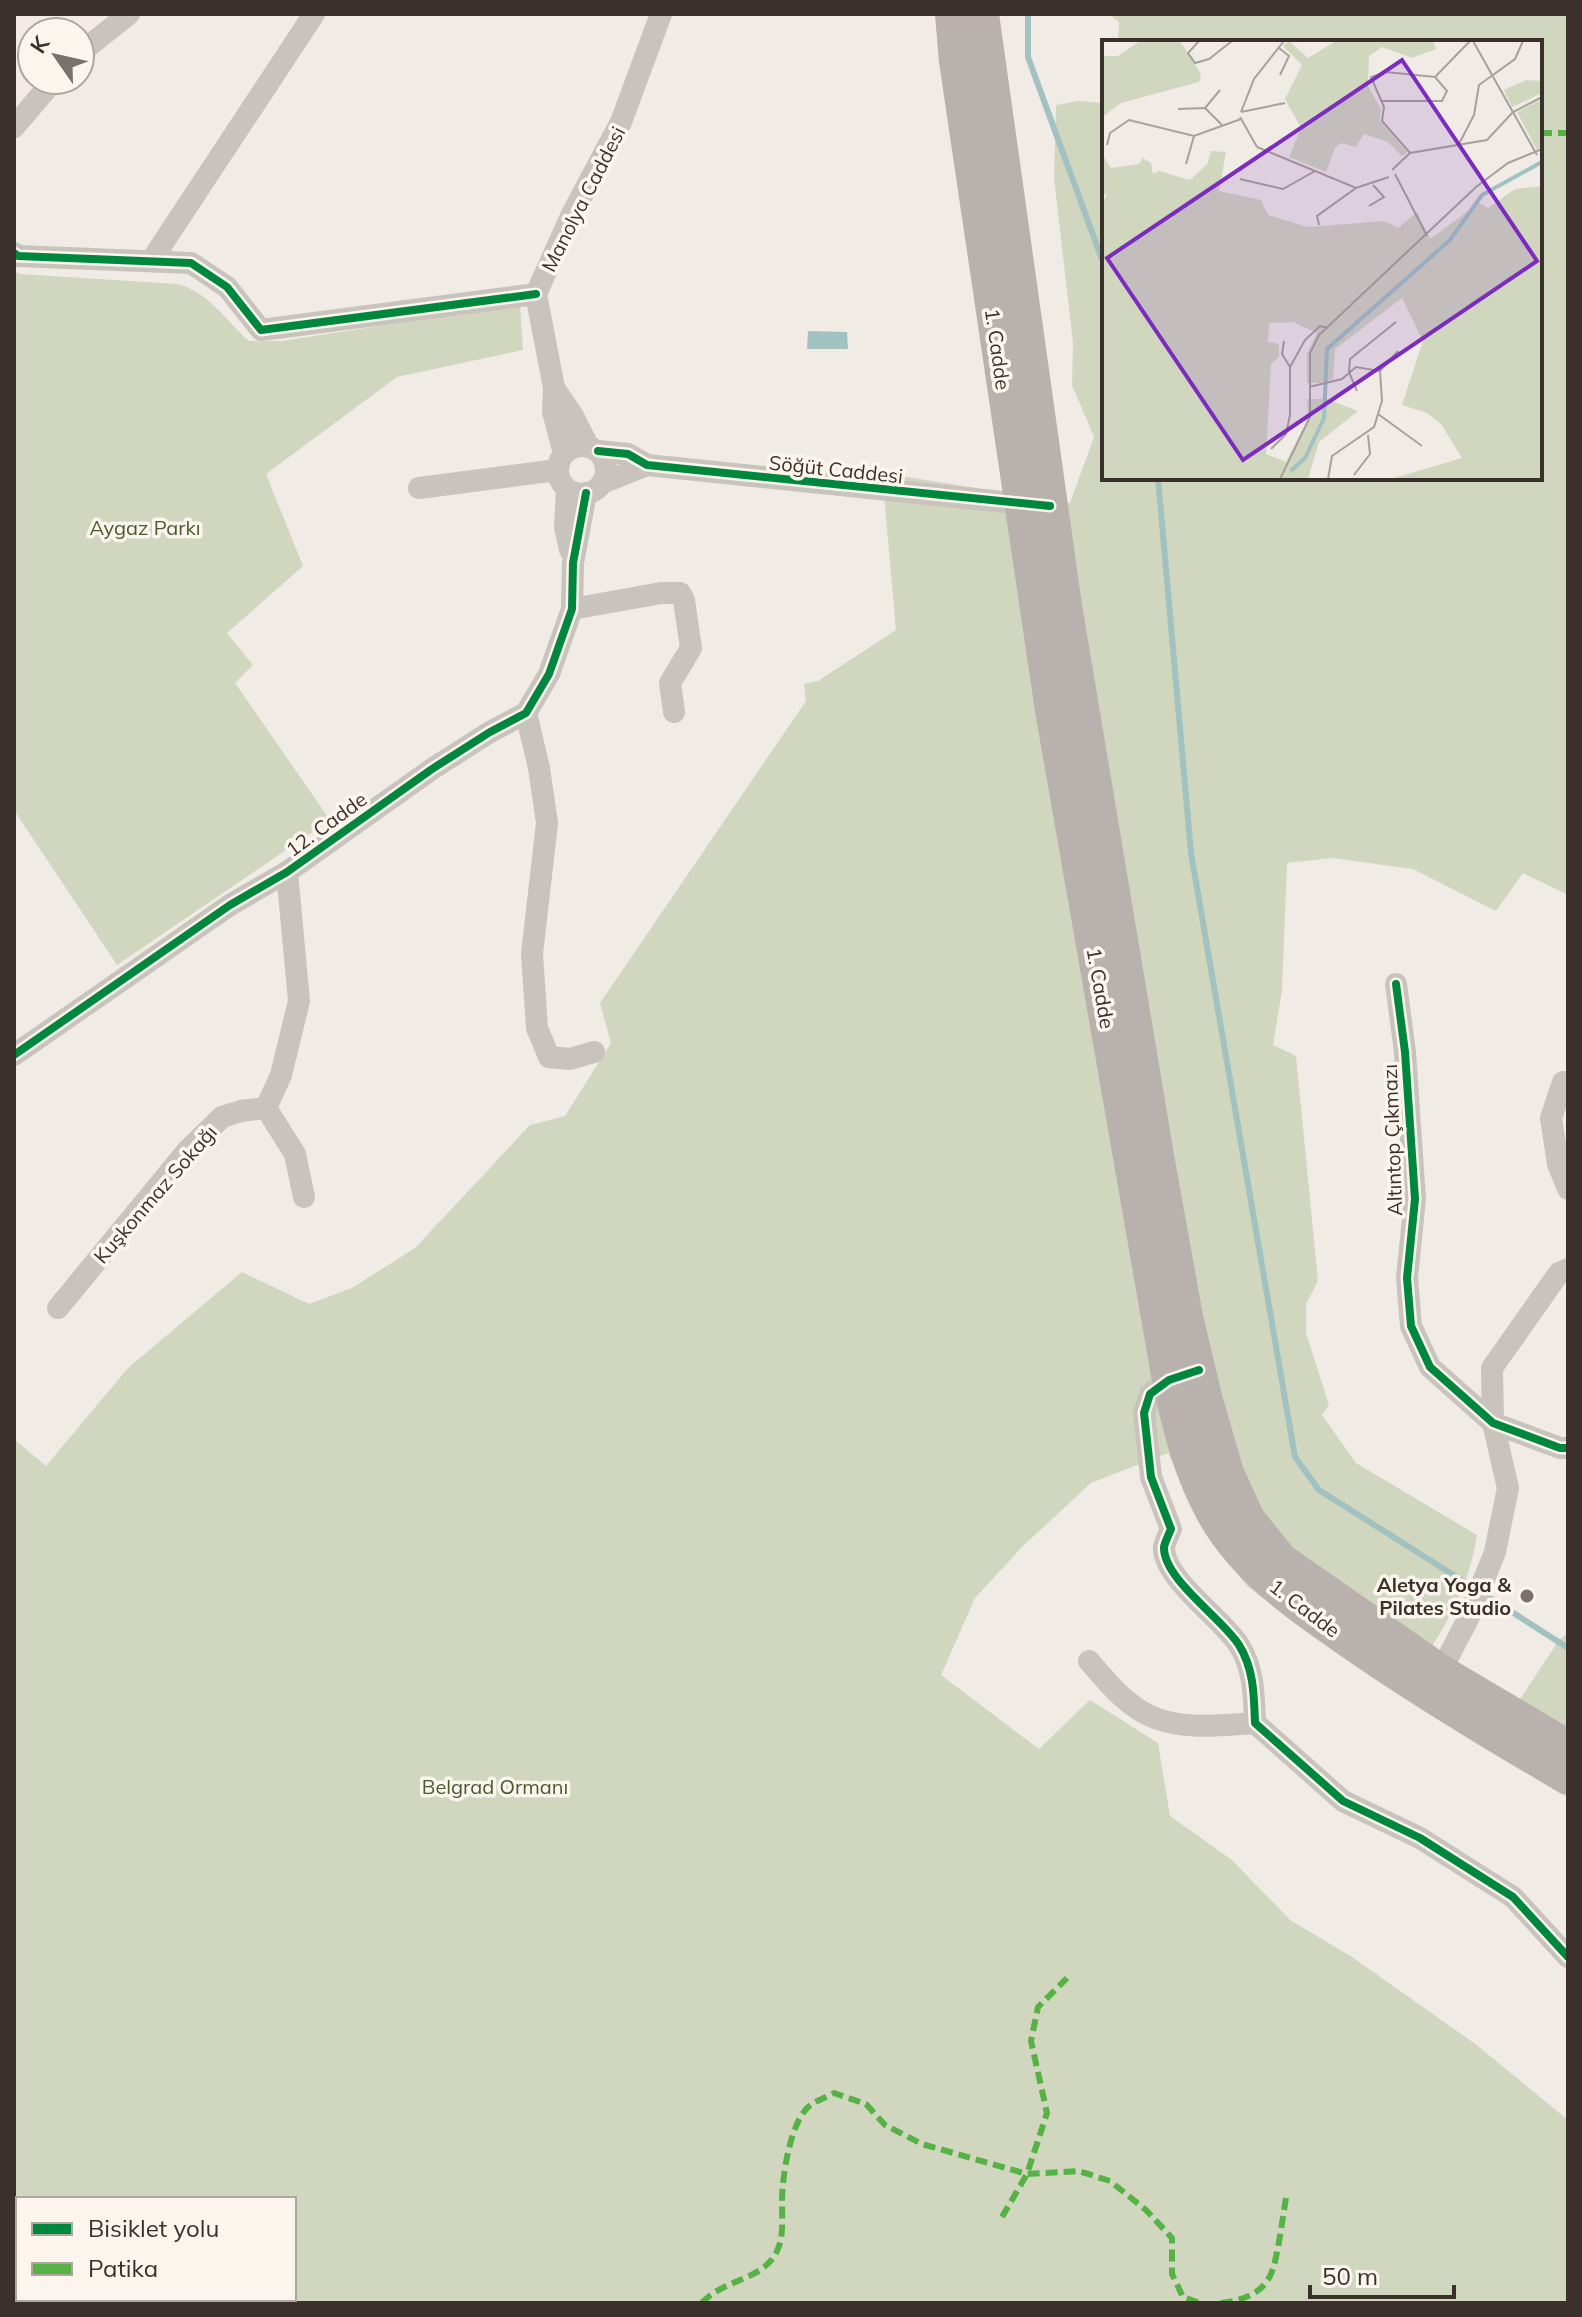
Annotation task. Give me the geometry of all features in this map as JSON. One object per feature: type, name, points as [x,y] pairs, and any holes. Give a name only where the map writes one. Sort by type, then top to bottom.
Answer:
[{"type":"main road","name":"1. Cadde","points":[[952,14],[1035,506],[1157,1156],[1184,1375],[1248,1519],[1281,1560],[1434,1684],[1568,1778]]},
{"type":"main road","name":"1. Cadde","points":[[982,14],[1035,506]]},
{"type":"main road","name":"1. Cadde","points":[[1434,1684],[1568,1747]]},
{"type":"street","points":[[96,40],[129,14]]},
{"type":"street","points":[[151,261],[314,14]]},
{"type":"street","name":"Manolya Caddesi","points":[[575,478],[553,412],[554,388],[536,294],[572,214],[621,122],[661,14]]},
{"type":"street","points":[[14,127],[40,96]]},
{"type":"street","points":[[14,253],[18,256],[191,263],[227,287],[261,330],[536,294]]},
{"type":"street","points":[[554,388],[605,463],[575,478]]},
{"type":"street","points":[[594,1052],[570,1059],[549,1057],[537,1028],[532,954],[547,823],[539,768],[526,713],[549,674],[572,609],[573,563],[565,527],[575,478],[575,446],[628,454],[647,465]]},
{"type":"street","points":[[419,488],[575,478],[647,465]]},
{"type":"street","name":"Söğüt Caddesi","points":[[647,465],[1035,506]]},
{"type":"street","points":[[572,609],[661,593],[680,593],[684,600],[691,648],[670,683],[674,712]]},
{"type":"street","name":"12. Cadde","points":[[14,1055],[230,905],[287,872],[432,769],[526,713]]},
{"type":"street","points":[[287,872],[299,1001],[281,1075],[266,1108],[295,1154],[304,1197]]},
{"type":"street","name":"Altıntop Çıkmazı","points":[[1396,984],[1405,1052],[1415,1199],[1407,1278],[1411,1326],[1430,1367],[1493,1423],[1560,1448],[1568,1448]]},
{"type":"street","points":[[1563,1082],[1551,1118],[1558,1164],[1568,1189]]},
{"type":"street","name":"Kuşkonmaz Sokağı","points":[[58,1308],[187,1151],[222,1117],[266,1108]]},
{"type":"street","points":[[1434,1684],[1474,1604],[1495,1552],[1508,1488],[1493,1423],[1492,1368],[1559,1273],[1568,1269]]},
{"type":"street","points":[[1184,1375],[1150,1394],[1144,1413],[1151,1477],[1171,1529],[1164,1546],[1168,1563],[1178,1578],[1239,1645],[1253,1680],[1255,1723]]},
{"type":"street","points":[[1089,1661],[1117,1693],[1154,1718],[1196,1726],[1255,1723],[1343,1801],[1420,1838],[1513,1897],[1568,1957]]},
{"type":"green space","name":"Belgrad Ormanı","points":[[1109,14],[1568,14],[1568,895],[1523,873],[1496,911],[1413,869],[1332,858],[1287,863],[1282,990],[1273,1045],[1296,1056],[1318,1281],[1306,1304],[1306,1333],[1329,1405],[1322,1415],[1356,1463],[1477,1535],[1466,1579],[1449,1618],[1401,1692],[1339,1655],[1247,1586],[1194,1509],[1168,1453],[1091,1483],[1023,1546],[975,1598],[941,1675],[1039,1749],[1090,1700],[1158,1743],[1170,1816],[1232,1860],[1290,1920],[1352,1957],[1474,2043],[1568,2120],[1568,2303],[14,2303],[14,1439],[46,1466],[128,1368],[242,1272],[309,1304],[352,1288],[415,1248],[530,1125],[565,1116],[611,1043],[600,1003],[806,701],[804,684],[818,681],[896,630],[882,473],[1070,503],[1094,437],[1072,385],[1073,343],[1054,178],[1056,105],[1078,101],[1102,103],[1102,480],[1542,480],[1542,40],[1118,40],[1119,22]]},
{"type":"green space","name":"Aygaz Parkı","points":[[14,271],[20,274],[177,284],[207,300],[249,341],[282,341],[520,304],[523,350],[397,377],[266,474],[303,566],[227,633],[253,665],[235,683],[330,820],[117,965],[14,810]]},
{"type":"green space","points":[[1568,1633],[1568,1796],[1488,1748],[1559,1640]]},
{"type":"water","points":[[808,331],[847,332],[848,349],[807,349]]},
{"type":"waterway","points":[[1028,14],[1028,57],[1102,260]]},
{"type":"waterway","points":[[1158,480],[1191,853],[1295,1457],[1319,1490],[1474,1588]]},
{"type":"waterway","points":[[1484,1594],[1568,1648]]},
{"type":"marked path","points":[[1542,133],[1568,133]]},
{"type":"marked path","points":[[1002,2217],[1027,2174],[1047,2113],[1031,2041],[1038,2007],[1067,1978]]},
{"type":"marked path","points":[[702,2303],[771,2261],[782,2234],[784,2179],[793,2135],[804,2111],[834,2093],[866,2104],[885,2125],[922,2144],[1027,2174],[1079,2171],[1110,2181],[1146,2210],[1172,2238],[1172,2274],[1183,2297],[1199,2303]]},
{"type":"marked path","points":[[1221,2303],[1242,2299],[1266,2283],[1278,2248],[1287,2193]]},
{"type":"cycle path","points":[[14,253],[18,256],[191,263],[227,287],[261,330],[536,294]]},
{"type":"cycle path","points":[[598,451],[628,454],[647,465],[1050,506]]},
{"type":"cycle path","points":[[14,1055],[230,905],[287,872],[432,769],[526,713],[549,674],[572,609],[573,563],[586,493]]},
{"type":"cycle path","points":[[1396,984],[1405,1052],[1415,1199],[1407,1278],[1411,1326],[1430,1367],[1493,1423],[1560,1448],[1568,1448]]},
{"type":"cycle path","points":[[1199,1370],[1169,1380],[1150,1394],[1144,1413],[1151,1477],[1171,1529],[1164,1547],[1166,1559],[1183,1585],[1231,1634],[1244,1654],[1252,1683],[1255,1723],[1343,1801],[1420,1838],[1513,1897],[1568,1957]]},
{"type":"place","name":"Aletya Yoga & Pilates Studio","points":[[1527,1596]]}]
